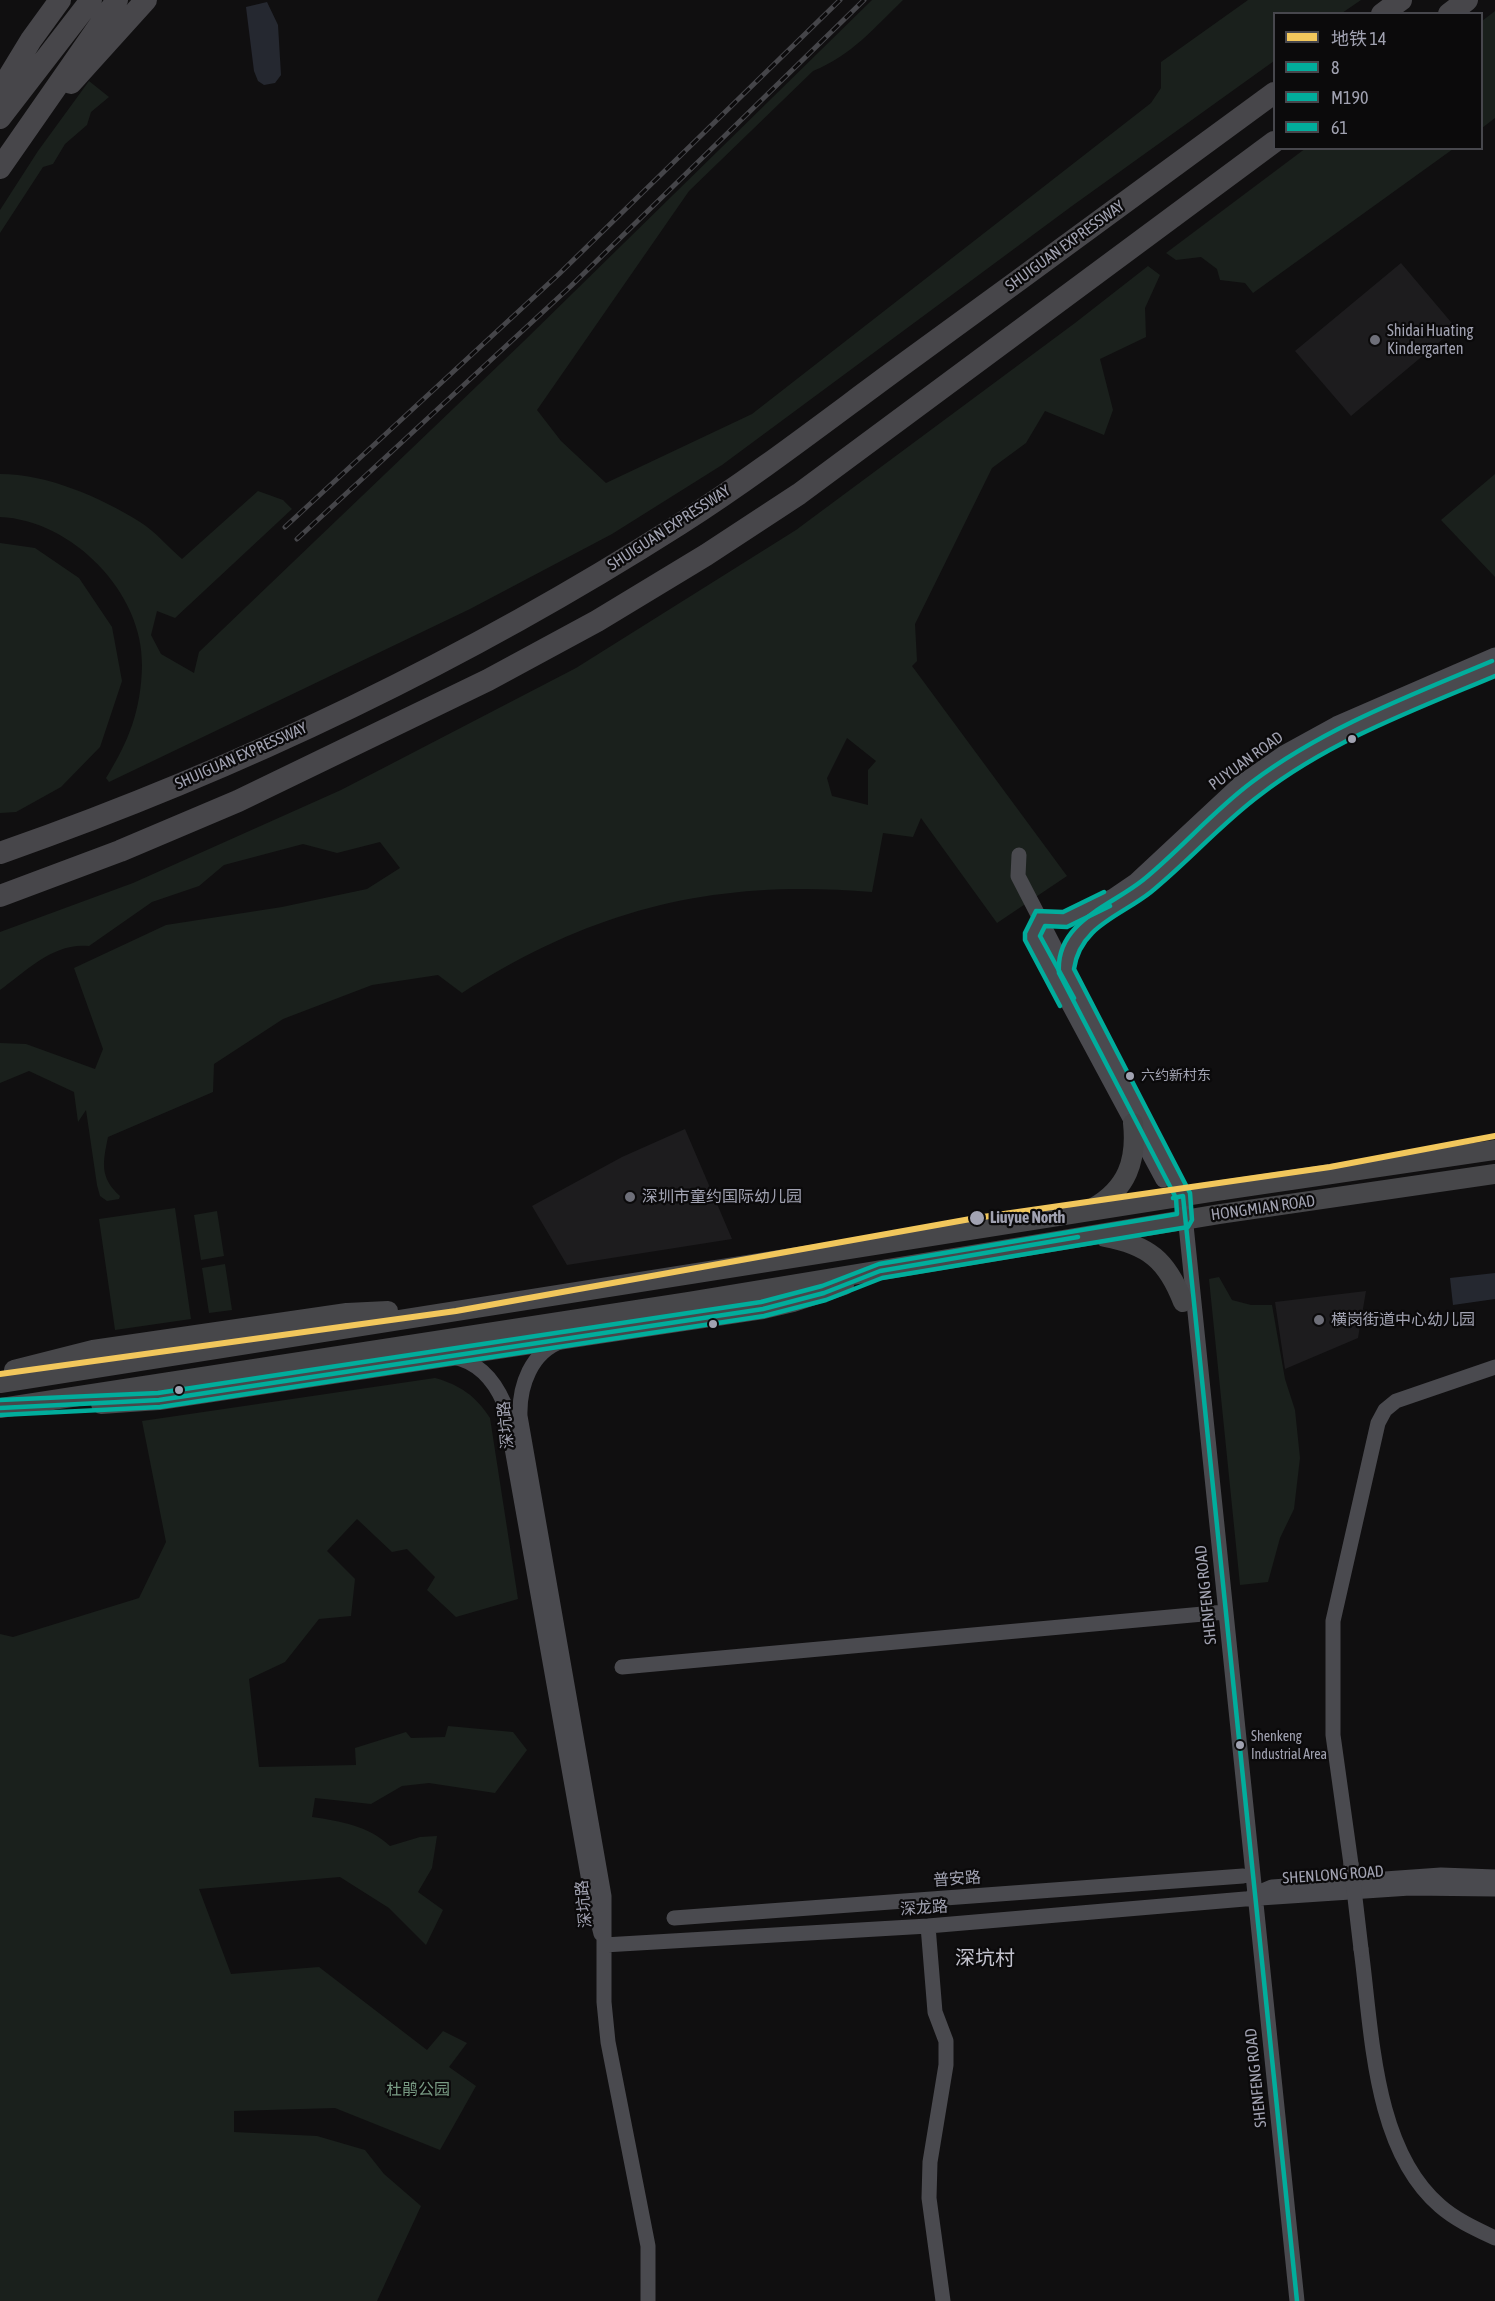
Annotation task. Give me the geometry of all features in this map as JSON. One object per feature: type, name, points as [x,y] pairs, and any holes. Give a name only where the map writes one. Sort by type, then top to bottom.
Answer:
[{"type":"highway","points":[[0,91],[31,40],[60,0]]},
{"type":"highway","points":[[0,118],[91,0]]},
{"type":"highway","points":[[0,168],[16,141],[117,0]]},
{"type":"highway","points":[[16,141],[146,0]]},
{"type":"highway","points":[[1385,12],[1401,0]]},
{"type":"highway","name":"SHUIGUAN EXPRESSWAY","points":[[0,853],[130,806],[247,754],[383,690],[581,584],[682,522],[776,458],[1273,94]]},
{"type":"highway","points":[[0,896],[120,851],[238,801],[488,680],[597,621],[706,555],[799,494],[1273,143]]},
{"type":"main road","points":[[1088,1211],[1105,1202],[1126,1178],[1133,1163],[1135,1144],[1132,1123]]},
{"type":"main road","name":"HONGMIAN ROAD","points":[[0,1383],[1088,1211],[1495,1150]]},
{"type":"main road","name":"HONGMIAN ROAD","points":[[6,1407],[689,1302],[1180,1220],[1495,1174]]},
{"type":"main road","points":[[1078,1237],[1104,1237],[1127,1241],[1148,1251],[1163,1263],[1174,1278],[1183,1302]]},
{"type":"main road","points":[[6,1407],[159,1400],[573,1337],[793,1302],[880,1270]]},
{"type":"main road","points":[[0,1375],[93,1350],[347,1313],[456,1311]]},
{"type":"street","name":"PUYUAN ROAD","points":[[1040,918],[1064,920],[1113,896],[1135,881],[1239,784],[1285,752],[1336,724],[1495,655]]},
{"type":"street","name":"PUYUAN ROAD","points":[[1066,970],[1070,948],[1083,927],[1142,891],[1256,788],[1300,759],[1349,732],[1495,668]]},
{"type":"street","name":"SHENFENG ROAD","points":[[1019,855],[1018,876],[1178,1197],[1297,2301]]},
{"type":"street","name":"SHENFENG ROAD","points":[[1040,918],[1032,936],[1132,1123],[1178,1197]]},
{"type":"street","name":"SHENFENG ROAD","points":[[1180,1220],[1183,1302],[1221,1612],[1243,1876],[1252,1897],[1287,2301]]},
{"type":"street","name":"深坑路","points":[[573,1337],[555,1344],[531,1367],[520,1399],[520,1416],[604,1896],[604,1945]]},
{"type":"street","name":"深坑路","points":[[450,1356],[464,1359],[487,1374],[504,1403],[592,1898],[604,1945]]},
{"type":"street","points":[[1495,1367],[1396,1401],[1385,1410],[1378,1423],[1333,1622],[1333,1735],[1379,2082],[1394,2137],[1407,2167],[1439,2205],[1454,2217],[1495,2238]]},
{"type":"street","points":[[622,1667],[1221,1612]]},
{"type":"street","name":"SHENLONG ROAD","points":[[1252,1897],[1272,1887],[1283,1886],[1441,1875],[1495,1877]]},
{"type":"street","name":"普安路","points":[[674,1918],[1243,1876]]},
{"type":"street","name":"SHENLONG ROAD","points":[[1252,1897],[1442,1886],[1495,1888]]},
{"type":"street","name":"深龙路","points":[[604,1945],[928,1926],[1252,1897]]},
{"type":"street","points":[[928,1926],[935,2012],[946,2041],[946,2065],[930,2162],[929,2198],[943,2301]]},
{"type":"street","points":[[604,1945],[604,2002],[608,2042],[648,2246],[648,2301]]},
{"type":"shaded area","points":[[267,2],[278,25],[281,75],[275,83],[264,85],[258,81],[254,71],[246,7]]},
{"type":"shaded area","name":"Shidai Huating Kindergarten","points":[[1401,263],[1456,328],[1351,416],[1295,351]]},
{"type":"shaded area","name":"深圳市童约国际幼儿园","points":[[685,1129],[732,1239],[567,1265],[532,1206],[622,1157]]},
{"type":"shaded area","points":[[1495,1273],[1495,1299],[1453,1305],[1450,1278]]},
{"type":"shaded area","name":"横岗街道中心幼儿园","points":[[1366,1291],[1358,1338],[1285,1369],[1275,1302]]},
{"type":"green space","points":[[872,0],[903,0],[851,49],[827,65],[813,71],[689,191],[537,410],[561,441],[606,483],[752,414],[1151,103],[1161,88],[1161,62],[1248,0],[1361,0],[1343,12],[1273,12],[1273,62],[1072,206],[722,465],[612,534],[470,609],[109,782],[106,778],[132,725],[141,682],[139,639],[131,612],[117,588],[99,565],[77,546],[53,531],[27,521],[0,517],[0,474],[36,478],[91,496],[146,526],[182,559],[258,491],[283,500],[292,509],[175,618],[157,611],[151,635],[161,654],[194,673],[199,652],[524,341]]},
{"type":"green space","points":[[1495,11],[1495,118],[1483,127],[1483,20]]},
{"type":"green space","points":[[89,81],[109,97],[91,112],[87,125],[65,144],[53,164],[43,167],[0,233],[0,210],[38,151]]},
{"type":"green space","points":[[1303,150],[1452,150],[1253,293],[1245,283],[1220,280],[1217,269],[1201,257],[1176,260],[1166,253]]},
{"type":"green space","points":[[1148,266],[1160,275],[1145,308],[1146,337],[1100,359],[1113,410],[1104,435],[1045,411],[1026,443],[992,468],[915,624],[917,661],[912,666],[1067,876],[997,923],[921,818],[913,837],[883,833],[872,892],[815,889],[760,890],[708,896],[658,906],[609,920],[560,940],[511,964],[462,993],[438,975],[372,985],[283,1019],[214,1064],[213,1092],[108,1137],[104,1169],[113,1189],[120,1196],[119,1199],[107,1201],[100,1196],[86,1110],[78,1122],[74,1092],[29,1071],[0,1083],[0,1043],[26,1044],[95,1069],[103,1049],[74,968],[166,925],[282,907],[367,889],[400,868],[380,842],[337,853],[303,844],[224,865],[199,886],[152,902],[89,946],[64,949],[41,959],[0,990],[0,932],[133,883],[341,790],[576,668],[796,530],[1075,323]],"holes":[[[847,738],[876,761],[868,770],[868,805],[832,796],[827,778]]]},
{"type":"green space","points":[[1495,474],[1495,577],[1441,520]]},
{"type":"green space","points":[[0,543],[35,548],[79,578],[112,627],[122,681],[100,747],[61,787],[16,812],[0,813]]},
{"type":"green space","points":[[175,1208],[191,1319],[115,1330],[99,1219]]},
{"type":"green space","points":[[217,1211],[224,1256],[201,1260],[194,1215]]},
{"type":"green space","points":[[225,1264],[232,1310],[209,1313],[202,1268]]},
{"type":"green space","points":[[1219,1277],[1232,1300],[1251,1305],[1272,1305],[1285,1379],[1295,1410],[1300,1458],[1294,1509],[1280,1538],[1268,1582],[1240,1585],[1209,1279]]},
{"type":"green space","name":"杜鹃公园","points":[[435,1378],[467,1392],[490,1418],[518,1599],[456,1617],[427,1590],[435,1577],[407,1549],[392,1552],[357,1519],[327,1551],[355,1579],[351,1616],[319,1619],[285,1662],[249,1679],[259,1767],[356,1765],[355,1748],[406,1732],[411,1738],[445,1737],[448,1726],[513,1732],[527,1750],[495,1793],[429,1783],[402,1786],[371,1804],[315,1798],[312,1817],[363,1829],[390,1846],[420,1837],[437,1836],[432,1868],[418,1892],[443,1910],[426,1945],[389,1908],[340,1877],[199,1889],[231,1974],[319,1967],[427,2050],[443,2031],[467,2043],[449,2067],[476,2086],[440,2150],[335,2108],[234,2111],[234,2132],[317,2136],[365,2150],[384,2174],[421,2206],[377,2301],[0,2301],[0,1634],[13,1637],[139,1598],[166,1542],[142,1421]]},
{"type":"railway","points":[[285,527],[559,274],[840,0]]},
{"type":"railway","points":[[297,539],[571,286],[864,0]]},
{"type":"metro line","name":"14","points":[[0,1374],[456,1311],[976,1218],[1330,1167],[1495,1136]]},
{"type":"transit line","name":"61","points":[[0,1400],[158,1393],[761,1302],[822,1286],[879,1264],[1177,1214],[1176,1198],[1059,973],[1060,955],[1066,941],[1075,928],[1088,917],[1143,880],[1238,793],[1280,763],[1308,745],[1368,714],[1492,661]]},
{"type":"transit line","name":"M190","points":[[0,1415],[160,1407],[764,1316],[826,1300],[882,1278],[1188,1227],[1192,1220],[1190,1193],[1074,969],[1084,942],[1104,923],[1151,892],[1232,818],[1287,776],[1315,758],[1373,728],[1495,676]]},
{"type":"transit line","name":"61","points":[[1060,1006],[1025,940],[1025,933],[1036,911],[1063,912],[1104,892]]},
{"type":"transit line","name":"M190","points":[[1074,998],[1040,936],[1045,926],[1067,927],[1110,906]]},
{"type":"transit line","name":"8","points":[[1173,1198],[1183,1196],[1297,2301]]},
{"type":"transit line","name":"8","points":[[0,1408],[159,1400],[763,1309],[824,1293],[880,1271],[1078,1237]]},
{"type":"place","name":"Shidai Huating Kindergarten","points":[[1375,340]]},
{"type":"place","name":"六约新村东","points":[[1130,1076]]},
{"type":"place","name":"深圳市童约国际幼儿园","points":[[630,1197]]},
{"type":"place","name":"Liuyue North","points":[[977,1218]]},
{"type":"place","name":"横岗街道中心幼儿园","points":[[1319,1320]]},
{"type":"place","name":"Shenkeng Industrial Area","points":[[1240,1745]]},
{"type":"district","name":"深坑村","points":[[985,1959]]}]
